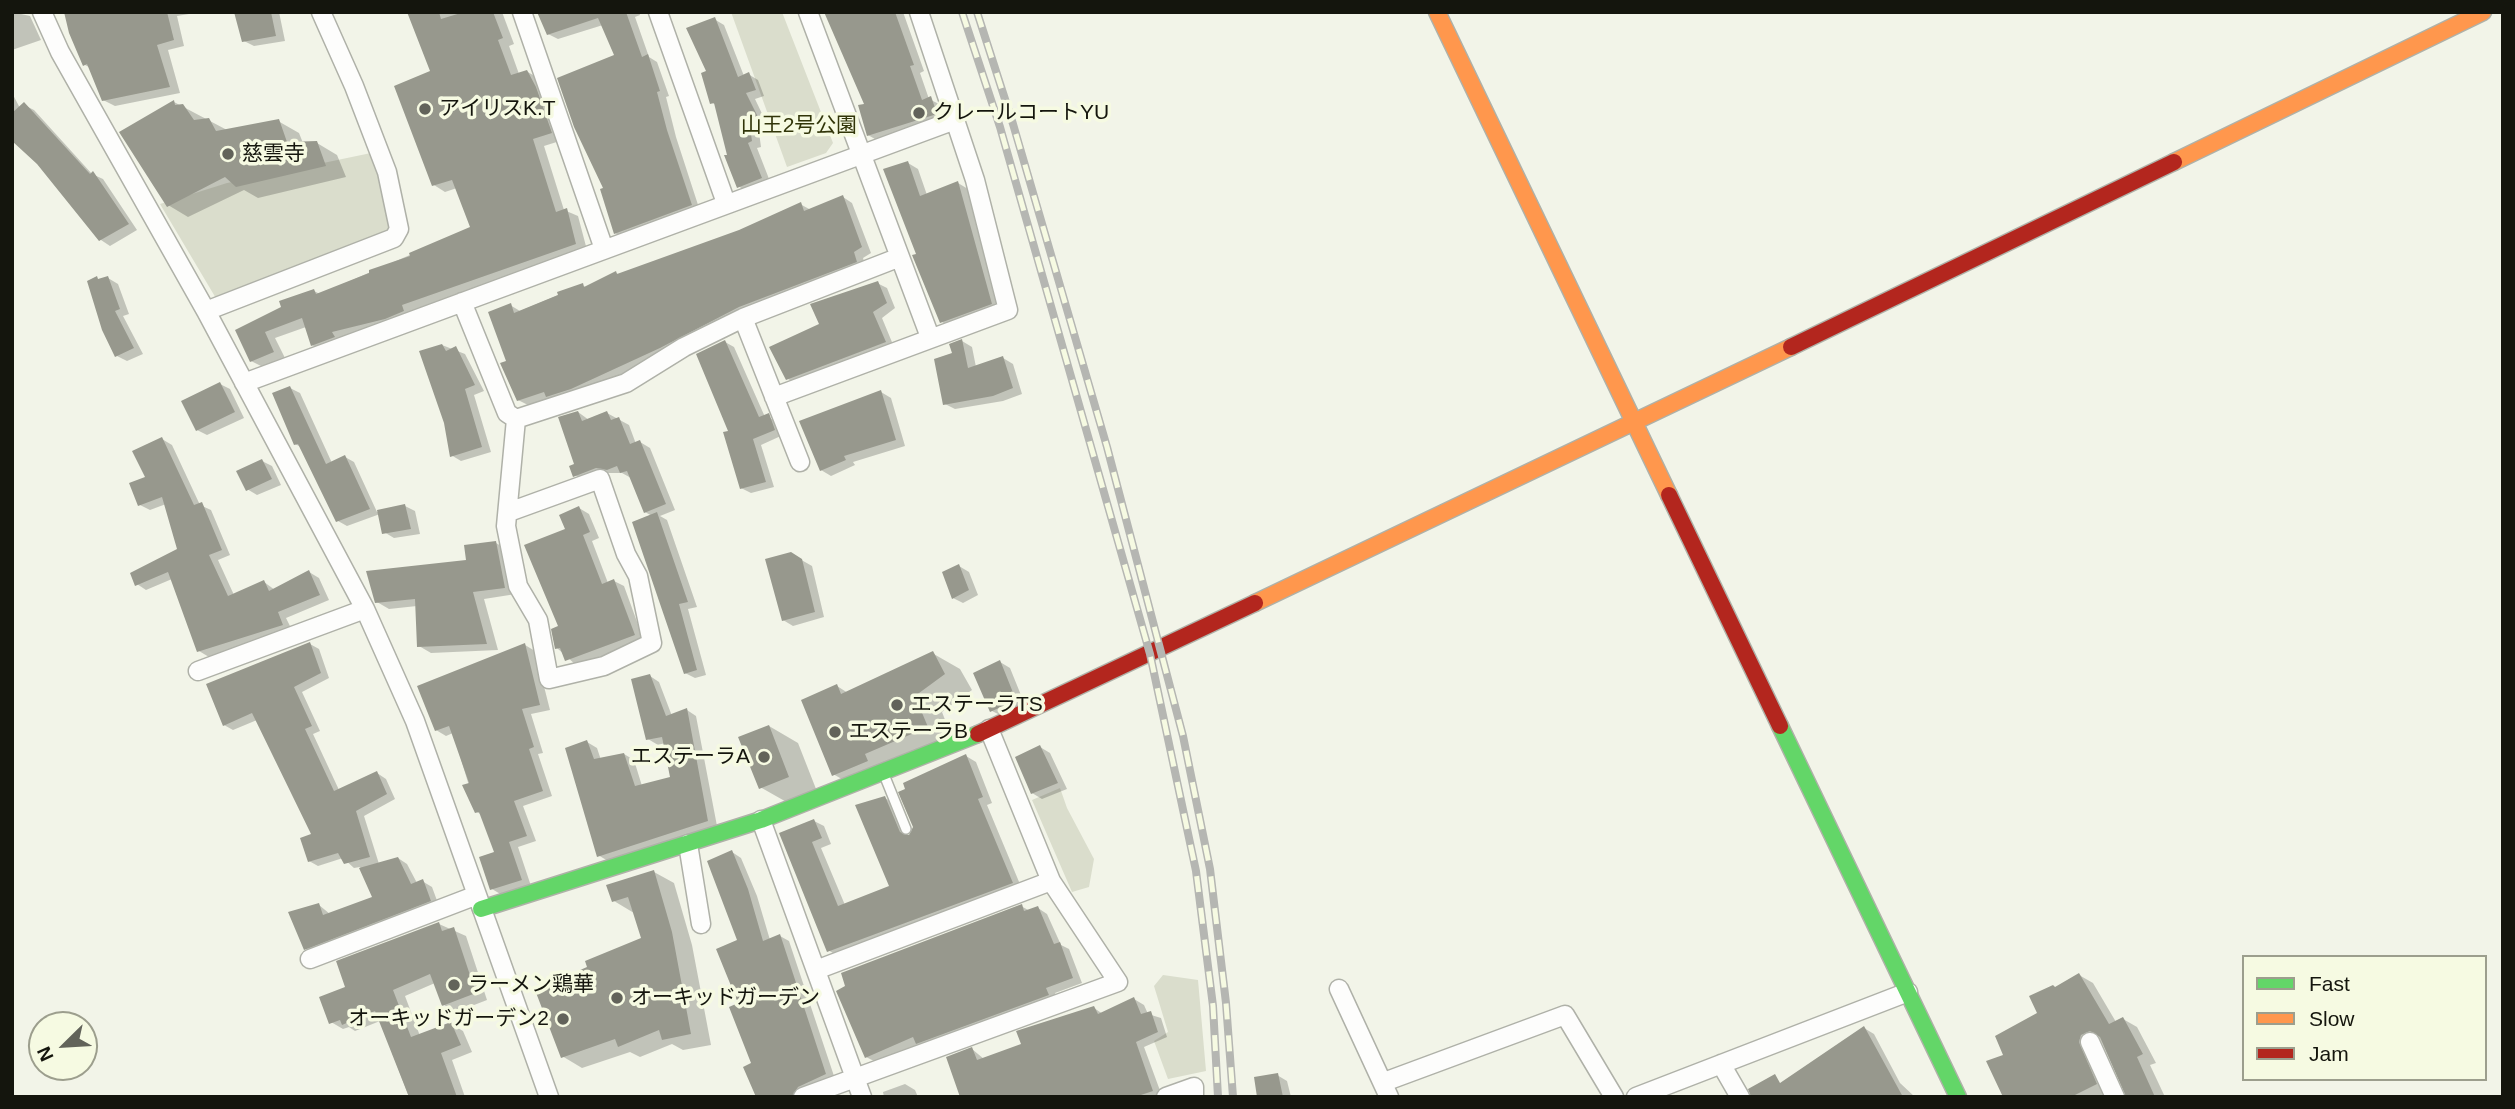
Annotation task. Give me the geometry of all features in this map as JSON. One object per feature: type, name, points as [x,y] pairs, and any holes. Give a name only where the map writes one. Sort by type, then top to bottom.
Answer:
[{"type":"street","points":[[42,12],[60,52],[206,312],[365,609],[415,720],[549,1097]]},
{"type":"street","points":[[206,312],[394,238],[400,229],[387,172],[354,86],[321,12]]},
{"type":"street","points":[[522,12],[604,249]]},
{"type":"street","points":[[658,12],[726,204]]},
{"type":"street","points":[[808,12],[930,337]]},
{"type":"street","points":[[774,397],[1008,310],[975,180],[919,12]]},
{"type":"street","points":[[1437,12],[1958,1097]]},
{"type":"street","points":[[310,959],[479,902],[761,821],[989,729],[1635,423],[2483,12]]},
{"type":"street","points":[[244,383],[954,120]]},
{"type":"street","points":[[516,419],[626,383],[684,348],[743,318],[900,257]]},
{"type":"street","points":[[462,302],[507,413],[516,419]]},
{"type":"street","points":[[743,318],[800,462]]},
{"type":"street","points":[[509,512],[600,479],[626,554],[638,576],[652,643],[604,666],[549,679],[537,620],[518,586],[506,526],[516,419]]},
{"type":"street","points":[[198,671],[365,609]]},
{"type":"street","points":[[803,1097],[1118,982],[1051,881],[989,729]]},
{"type":"street","points":[[761,821],[862,1097]]},
{"type":"street","points":[[688,844],[701,924]]},
{"type":"street","points":[[816,970],[1051,881]]},
{"type":"street","points":[[1339,989],[1387,1089],[1565,1015],[1614,1097]]},
{"type":"street","points":[[1636,1097],[1908,992]]},
{"type":"street","points":[[2090,1042],[2115,1097]]},
{"type":"street","points":[[1721,1064],[1740,1097]]},
{"type":"street","points":[[1166,1097],[1194,1087],[1194,1097]]},
{"type":"lane","points":[[883,772],[906,829]]},
{"type":"green space","name":"山王2号公園","points":[[731,12],[782,12],[833,143],[826,153],[787,167]]},
{"type":"green space","points":[[371,153],[392,224],[384,235],[217,300],[160,204],[227,183]]},
{"type":"green space","points":[[1060,788],[1067,808],[1094,859],[1089,887],[1072,892],[1032,800]]},
{"type":"green space","points":[[1163,975],[1198,980],[1206,1071],[1168,1079],[1154,1041],[1168,1032],[1154,986]]},
{"type":"building","points":[[64,12],[167,12],[174,40],[157,45],[170,87],[102,101],[87,64],[83,66],[69,33]]},
{"type":"building","points":[[234,12],[271,12],[276,36],[242,42]]},
{"type":"building","points":[[407,12],[439,12],[441,19],[464,12],[493,12],[503,38],[498,40],[511,75],[527,70],[536,87],[552,133],[533,139],[556,212],[567,208],[576,244],[402,305],[404,311],[385,319],[332,332],[335,337],[311,346],[302,318],[265,332],[274,352],[250,362],[235,330],[281,307],[279,301],[314,289],[316,294],[369,273],[369,270],[410,256],[409,253],[470,227],[452,180],[432,186],[394,86],[430,71]]},
{"type":"building","points":[[537,12],[626,12],[642,57],[648,54],[660,91],[657,92],[667,130],[692,205],[614,234],[600,189],[603,188],[574,127],[557,78],[614,55],[598,18],[547,35]]},
{"type":"building","points":[[824,12],[895,12],[914,65],[910,66],[922,100],[931,96],[937,114],[867,136],[858,105],[864,104]]},
{"type":"building","points":[[715,17],[738,77],[749,72],[756,90],[746,93],[758,117],[749,120],[752,141],[748,143],[762,178],[737,188],[724,155],[727,155],[714,103],[710,104],[701,73],[706,71],[686,28]]},
{"type":"building","name":"慈雲寺","points":[[174,100],[175,105],[183,104],[194,120],[209,118],[216,131],[279,119],[287,142],[317,141],[326,166],[236,187],[225,177],[167,207],[119,132]]},
{"type":"building","points":[[24,102],[90,174],[93,171],[129,224],[99,241],[37,164],[12,141],[12,113]]},
{"type":"building","points":[[908,161],[920,196],[958,181],[992,304],[940,323],[912,255],[916,254],[883,169]]},
{"type":"building","points":[[843,195],[862,247],[854,252],[857,262],[739,307],[660,348],[571,389],[546,397],[544,392],[517,401],[500,363],[506,361],[488,312],[511,303],[514,313],[558,295],[557,292],[583,283],[584,287],[616,271],[617,274],[739,230],[801,202],[804,211]]},
{"type":"building","points":[[97,276],[98,279],[108,276],[120,309],[115,311],[134,348],[115,357],[102,330],[87,281]]},
{"type":"building","points":[[878,281],[887,303],[873,312],[886,342],[786,380],[769,347],[819,324],[810,304]]},
{"type":"building","points":[[962,339],[968,368],[1003,356],[1013,388],[993,396],[943,405],[934,359],[952,353],[949,344]]},
{"type":"building","points":[[725,340],[759,417],[769,413],[775,430],[753,439],[766,482],[740,489],[723,432],[728,431],[696,354]]},
{"type":"building","points":[[442,344],[446,351],[456,346],[475,385],[465,389],[482,447],[450,457],[444,423],[419,351]]},
{"type":"building","points":[[220,382],[235,412],[196,431],[181,401]]},
{"type":"building","points":[[290,386],[326,464],[345,455],[370,509],[336,522],[298,444],[294,445],[272,393]]},
{"type":"building","points":[[881,390],[896,440],[844,456],[846,460],[820,471],[799,421]]},
{"type":"building","points":[[578,411],[582,421],[607,411],[611,420],[619,417],[630,444],[640,440],[666,504],[644,513],[627,471],[620,473],[617,466],[607,470],[596,468],[573,477],[569,466],[574,464],[558,417]]},
{"type":"building","points":[[162,437],[194,505],[202,502],[222,550],[209,555],[228,596],[264,580],[269,591],[309,570],[320,595],[278,612],[283,625],[197,652],[168,572],[135,586],[130,573],[177,549],[162,497],[138,506],[129,483],[145,477],[132,451]]},
{"type":"building","points":[[262,459],[272,479],[246,491],[236,471]]},
{"type":"building","points":[[405,504],[411,529],[382,534],[377,510]]},
{"type":"building","points":[[579,506],[590,532],[583,535],[602,584],[614,579],[635,635],[565,661],[560,648],[555,649],[551,629],[558,626],[524,545],[565,529],[559,515]]},
{"type":"building","points":[[657,512],[688,602],[679,604],[697,670],[684,674],[632,522]]},
{"type":"building","points":[[496,541],[505,588],[473,592],[487,644],[417,647],[415,599],[375,603],[366,571],[466,560],[464,545]]},
{"type":"building","points":[[791,552],[802,559],[815,612],[782,621],[765,559]]},
{"type":"building","points":[[959,564],[969,590],[952,599],[942,572]]},
{"type":"building","points":[[310,642],[321,673],[294,687],[312,726],[305,729],[334,791],[377,771],[387,794],[356,811],[370,857],[344,864],[338,853],[308,862],[300,838],[311,834],[252,713],[223,726],[206,684]]},
{"type":"building","points":[[525,643],[540,705],[522,709],[534,747],[529,749],[543,791],[514,801],[527,836],[509,842],[522,880],[490,890],[479,857],[494,852],[479,812],[475,813],[462,785],[469,783],[449,726],[435,731],[417,686]]},
{"type":"building","points":[[933,651],[945,674],[915,696],[928,727],[865,754],[868,761],[832,776],[801,700],[837,684],[841,694]]},
{"type":"building","points":[[1000,660],[1016,700],[990,712],[973,673]]},
{"type":"building","points":[[650,674],[666,716],[687,708],[708,821],[597,857],[565,748],[587,740],[594,759],[624,753],[635,786],[670,777],[662,737],[646,740],[631,679]]},
{"type":"building","name":"エステーラA","points":[[769,725],[789,777],[759,789],[738,737]]},
{"type":"building","points":[[1040,745],[1058,783],[1031,794],[1015,757]]},
{"type":"building","points":[[966,754],[983,797],[978,799],[1013,883],[827,952],[779,833],[814,819],[822,838],[812,842],[838,906],[889,886],[855,805],[885,796],[900,832],[909,835],[913,827],[898,792],[905,789],[903,783]]},
{"type":"building","points":[[732,850],[748,889],[763,941],[780,934],[826,1074],[798,1087],[792,1097],[756,1097],[743,1067],[751,1063],[729,1007],[738,1003],[716,949],[737,940],[707,861]]},
{"type":"building","points":[[398,857],[411,884],[423,879],[431,901],[304,950],[288,912],[319,903],[323,915],[372,897],[359,868]]},
{"type":"building","points":[[654,870],[672,932],[691,1034],[662,1040],[659,1030],[618,1047],[615,1039],[561,1058],[535,990],[587,967],[585,961],[641,938],[628,897],[612,902],[606,885]]},
{"type":"building","points":[[1022,904],[1024,911],[1038,906],[1054,944],[1060,942],[1073,978],[1046,988],[1049,995],[916,1044],[913,1037],[865,1058],[836,991],[845,986],[841,973]]},
{"type":"building","points":[[439,922],[442,931],[454,927],[476,993],[442,1006],[430,974],[393,990],[411,1037],[451,1022],[461,1045],[441,1053],[457,1097],[409,1097],[375,1011],[342,1025],[340,1020],[329,1024],[319,997],[345,987],[336,961]]},
{"type":"building","points":[[2079,973],[2109,1024],[2123,1017],[2143,1054],[2137,1057],[2155,1097],[2126,1097],[2100,1037],[2090,1031],[2081,1035],[2079,1042],[2097,1084],[2071,1097],[2003,1097],[1986,1061],[2003,1055],[1995,1036],[2037,1013],[2029,996],[2053,985],[2055,987]]},
{"type":"building","points":[[1134,997],[1141,1014],[1151,1011],[1158,1032],[1136,1042],[1153,1091],[1135,1097],[960,1097],[946,1057],[972,1047],[977,1060],[1021,1044],[1016,1031],[1094,1006],[1098,1014]]},
{"type":"building","points":[[1864,1026],[1903,1097],[1751,1097],[1748,1089],[1775,1074],[1780,1083]]},
{"type":"building","points":[[1278,1073],[1283,1097],[1257,1097],[1254,1077]]},
{"type":"railway","points":[[962,12],[1000,127],[1150,654],[1196,871],[1213,1006],[1218,1097]]},
{"type":"railway","points":[[977,12],[1013,124],[1107,447],[1183,736],[1210,869],[1226,1003],[1233,1097]]},
{"type":"traffic: fast","points":[[1780,726],[1958,1097]]},
{"type":"traffic: fast","points":[[481,909],[761,820],[978,734]]},
{"type":"traffic: slow","points":[[1437,12],[1669,495]]},
{"type":"traffic: slow","points":[[2174,162],[2483,12]]},
{"type":"traffic: slow","points":[[1255,603],[1791,347]]},
{"type":"traffic: jam","points":[[1791,347],[2174,162]]},
{"type":"traffic: jam","points":[[1669,495],[1780,726]]},
{"type":"traffic: jam","points":[[978,734],[1255,603]]},
{"type":"place","name":"アイリスK.T","points":[[425,109]]},
{"type":"place","name":"クレールコートYU","points":[[919,113]]},
{"type":"place","name":"慈雲寺","points":[[228,154]]},
{"type":"place","name":"エステーラTS","points":[[897,705]]},
{"type":"place","name":"エステーラB","points":[[835,732]]},
{"type":"place","name":"エステーラA","points":[[764,757]]},
{"type":"place","name":"ラーメン鶏華","points":[[454,985]]},
{"type":"place","name":"オーキッドガーデン","points":[[617,998]]},
{"type":"place","name":"オーキッドガーデン2","points":[[563,1019]]}]
